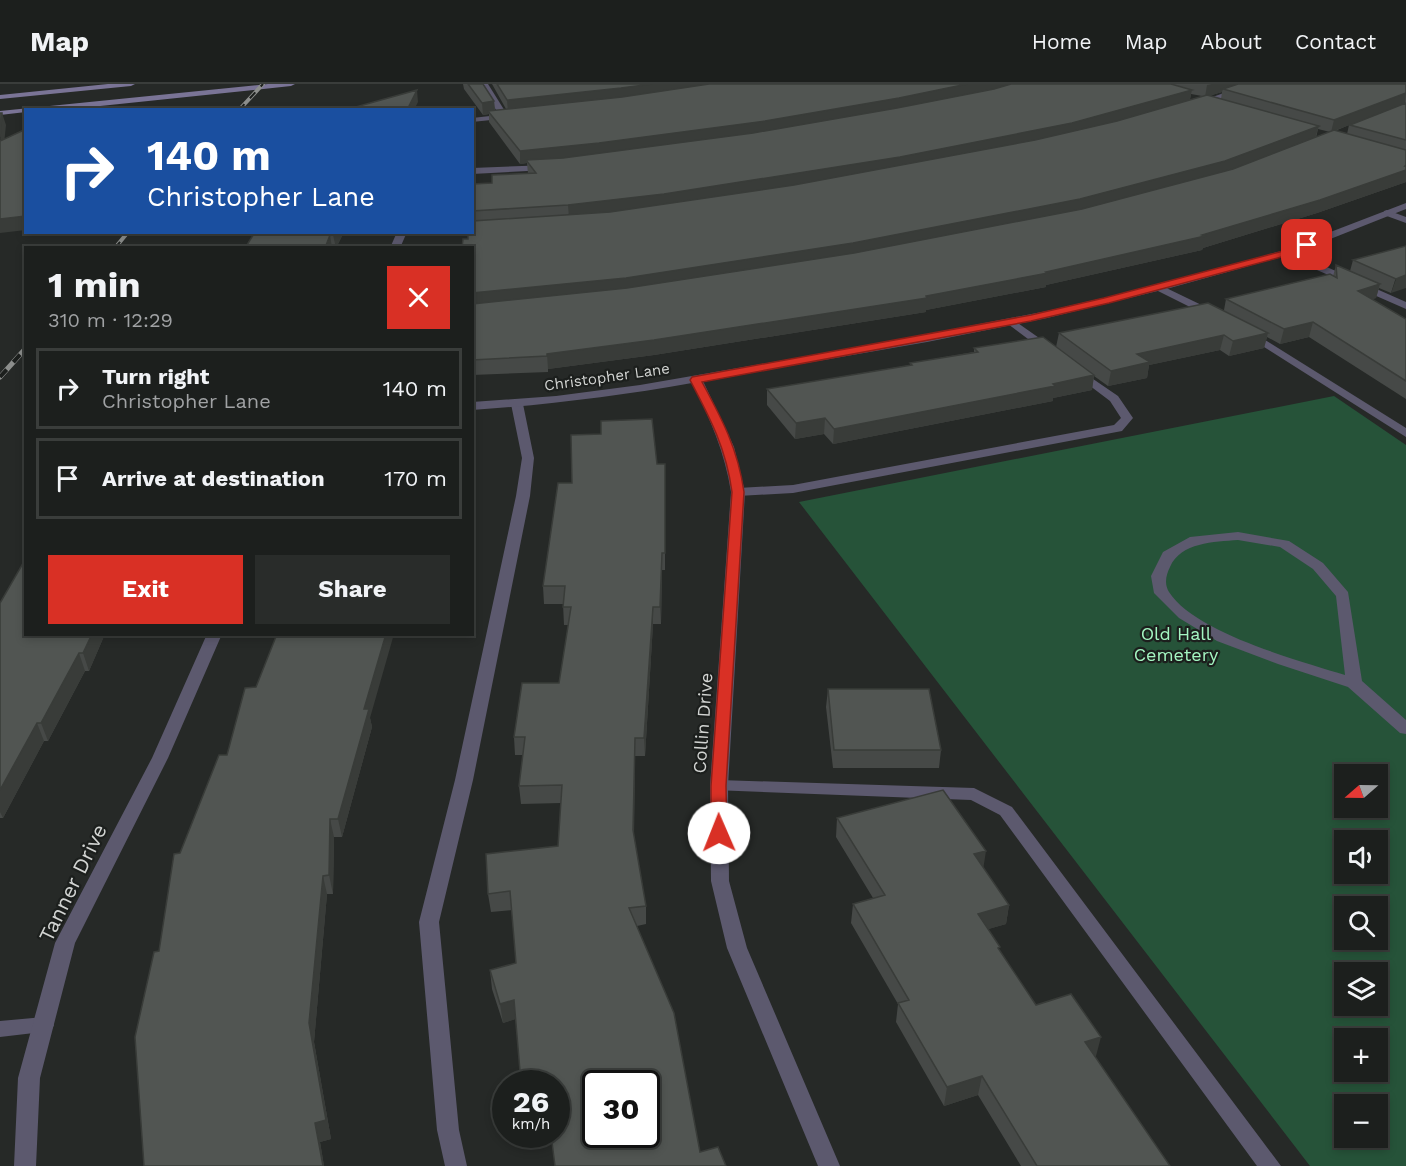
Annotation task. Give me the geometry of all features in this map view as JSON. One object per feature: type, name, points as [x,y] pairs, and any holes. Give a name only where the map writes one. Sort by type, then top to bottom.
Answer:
[{"type":"main road","points":[[0,97],[131,84]]},
{"type":"main road","points":[[53,108],[291,84]]},
{"type":"main road","points":[[0,113],[24,110]]},
{"type":"street","points":[[484,84],[504,116]]},
{"type":"street","points":[[1183,108],[1257,84]]},
{"type":"street","points":[[1194,98],[1216,105]]},
{"type":"street","points":[[474,120],[516,115]]},
{"type":"street","points":[[474,171],[556,166]]},
{"type":"street","name":"Christopher Lane","points":[[474,406],[518,404],[696,380],[1012,322],[1286,253],[1406,206]]},
{"type":"street","points":[[1387,213],[1406,220]]},
{"type":"street","points":[[1286,253],[1406,306]]},
{"type":"street","points":[[1158,287],[1219,317]]},
{"type":"street","points":[[738,492],[793,489],[1118,428],[1126,418],[1114,399],[1012,322]]},
{"type":"street","points":[[1239,327],[1260,338],[1406,433]]},
{"type":"street","name":"Collin Drive","points":[[696,380],[724,434],[735,469],[738,492],[719,786],[720,881],[737,948],[829,1166]]},
{"type":"street","points":[[456,1166],[448,1130],[429,922],[464,780],[523,496],[528,458],[518,404]]},
{"type":"street","points":[[1354,683],[1343,595],[1318,566],[1284,544],[1238,536],[1195,540],[1168,555],[1158,576],[1161,593],[1184,615],[1222,638],[1354,683],[1406,729]]},
{"type":"street","name":"Tanner Drive","points":[[25,1166],[29,1078],[65,943],[160,758],[214,636]]},
{"type":"street","points":[[719,786],[974,794],[1006,811],[1270,1166]]},
{"type":"street","points":[[0,1029],[44,1025]]},
{"type":"green space","name":"Old Hall Cemetery","points":[[1334,396],[1406,445],[1406,1166],[1310,1166],[799,502]]},
{"type":"building","points":[[468,84],[483,84],[494,101],[482,103]]},
{"type":"building","points":[[497,84],[652,84],[507,100]]},
{"type":"building","points":[[709,84],[967,84],[765,121],[520,151],[488,111],[622,97]]},
{"type":"building","points":[[1011,84],[1171,84],[1192,90],[1072,123],[900,157],[664,194],[568,205],[474,211],[474,184],[492,183],[492,175],[536,173],[526,160],[563,158],[753,133]]},
{"type":"building","points":[[1238,84],[1406,84],[1406,93],[1334,120],[1223,89]]},
{"type":"building","points":[[417,90],[408,108],[352,108]]},
{"type":"building","points":[[1207,95],[1319,126],[1225,161],[1080,199],[853,243],[626,278],[474,293],[474,246],[462,246],[463,239],[468,239],[468,234],[474,234],[474,221],[610,212],[794,185],[1035,140],[1117,121]]},
{"type":"building","points":[[1406,103],[1406,140],[1350,125]]},
{"type":"building","points":[[0,113],[2,113],[0,137]]},
{"type":"building","points":[[24,130],[24,216],[0,219],[0,141]]},
{"type":"building","points":[[1334,130],[1406,150],[1406,170],[1320,200],[1202,235],[1205,236],[1046,272],[1048,273],[926,296],[927,298],[654,340],[547,354],[547,356],[474,360],[474,304],[627,288],[854,253],[1082,209],[1233,169]]},
{"type":"building","points":[[254,234],[333,234],[330,235],[326,246],[246,246]]},
{"type":"building","points":[[1406,246],[1406,275],[1396,279],[1353,260]]},
{"type":"building","points":[[1336,265],[1380,284],[1358,291],[1406,319],[1406,381],[1313,322],[1284,329],[1226,299],[1330,274],[1337,278]]},
{"type":"building","points":[[1208,303],[1268,333],[1233,341],[1224,335],[1137,354],[1150,362],[1111,371],[1059,333]]},
{"type":"building","points":[[1043,337],[1094,375],[1053,384],[1055,386],[834,429],[825,418],[796,423],[767,389],[912,365],[910,363],[978,352],[974,348]]},
{"type":"building","points":[[652,419],[657,464],[665,464],[665,553],[662,553],[660,607],[653,607],[644,738],[635,738],[633,830],[646,906],[629,908],[674,1013],[700,1152],[718,1147],[726,1166],[555,1166],[553,1148],[570,1148],[570,1070],[520,1070],[514,1000],[500,1004],[490,970],[516,963],[510,891],[488,894],[486,854],[558,846],[562,785],[519,786],[525,737],[514,737],[522,683],[559,683],[571,607],[563,607],[565,586],[543,586],[558,483],[572,483],[571,435],[601,434],[601,421]]},
{"type":"building","points":[[24,561],[24,636],[91,636],[83,653],[79,653],[41,723],[37,723],[0,790],[0,603]]},
{"type":"building","points":[[276,636],[385,636],[364,709],[369,709],[338,819],[330,819],[329,875],[323,876],[309,1023],[326,1120],[315,1123],[323,1166],[144,1166],[135,1037],[154,952],[159,951],[174,854],[180,853],[219,755],[227,755],[245,688],[256,687]]},
{"type":"building","points":[[828,689],[929,689],[941,750],[834,750]]},
{"type":"building","points":[[943,790],[986,851],[974,854],[1009,905],[978,914],[1000,947],[998,948],[1036,1005],[1071,994],[1101,1037],[1085,1042],[1170,1166],[1037,1166],[982,1076],[947,1087],[898,1003],[909,1000],[853,904],[885,895],[837,818]]},
{"type":"railway","points":[[241,108],[263,84]]},
{"type":"railway","points":[[117,246],[126,234]]},
{"type":"railway","points":[[0,377],[24,350]]},
{"type":"route","points":[[719,833],[719,786],[738,492],[735,469],[724,434],[696,380],[1031,318],[1106,301],[1286,253],[1307,245]]}]
